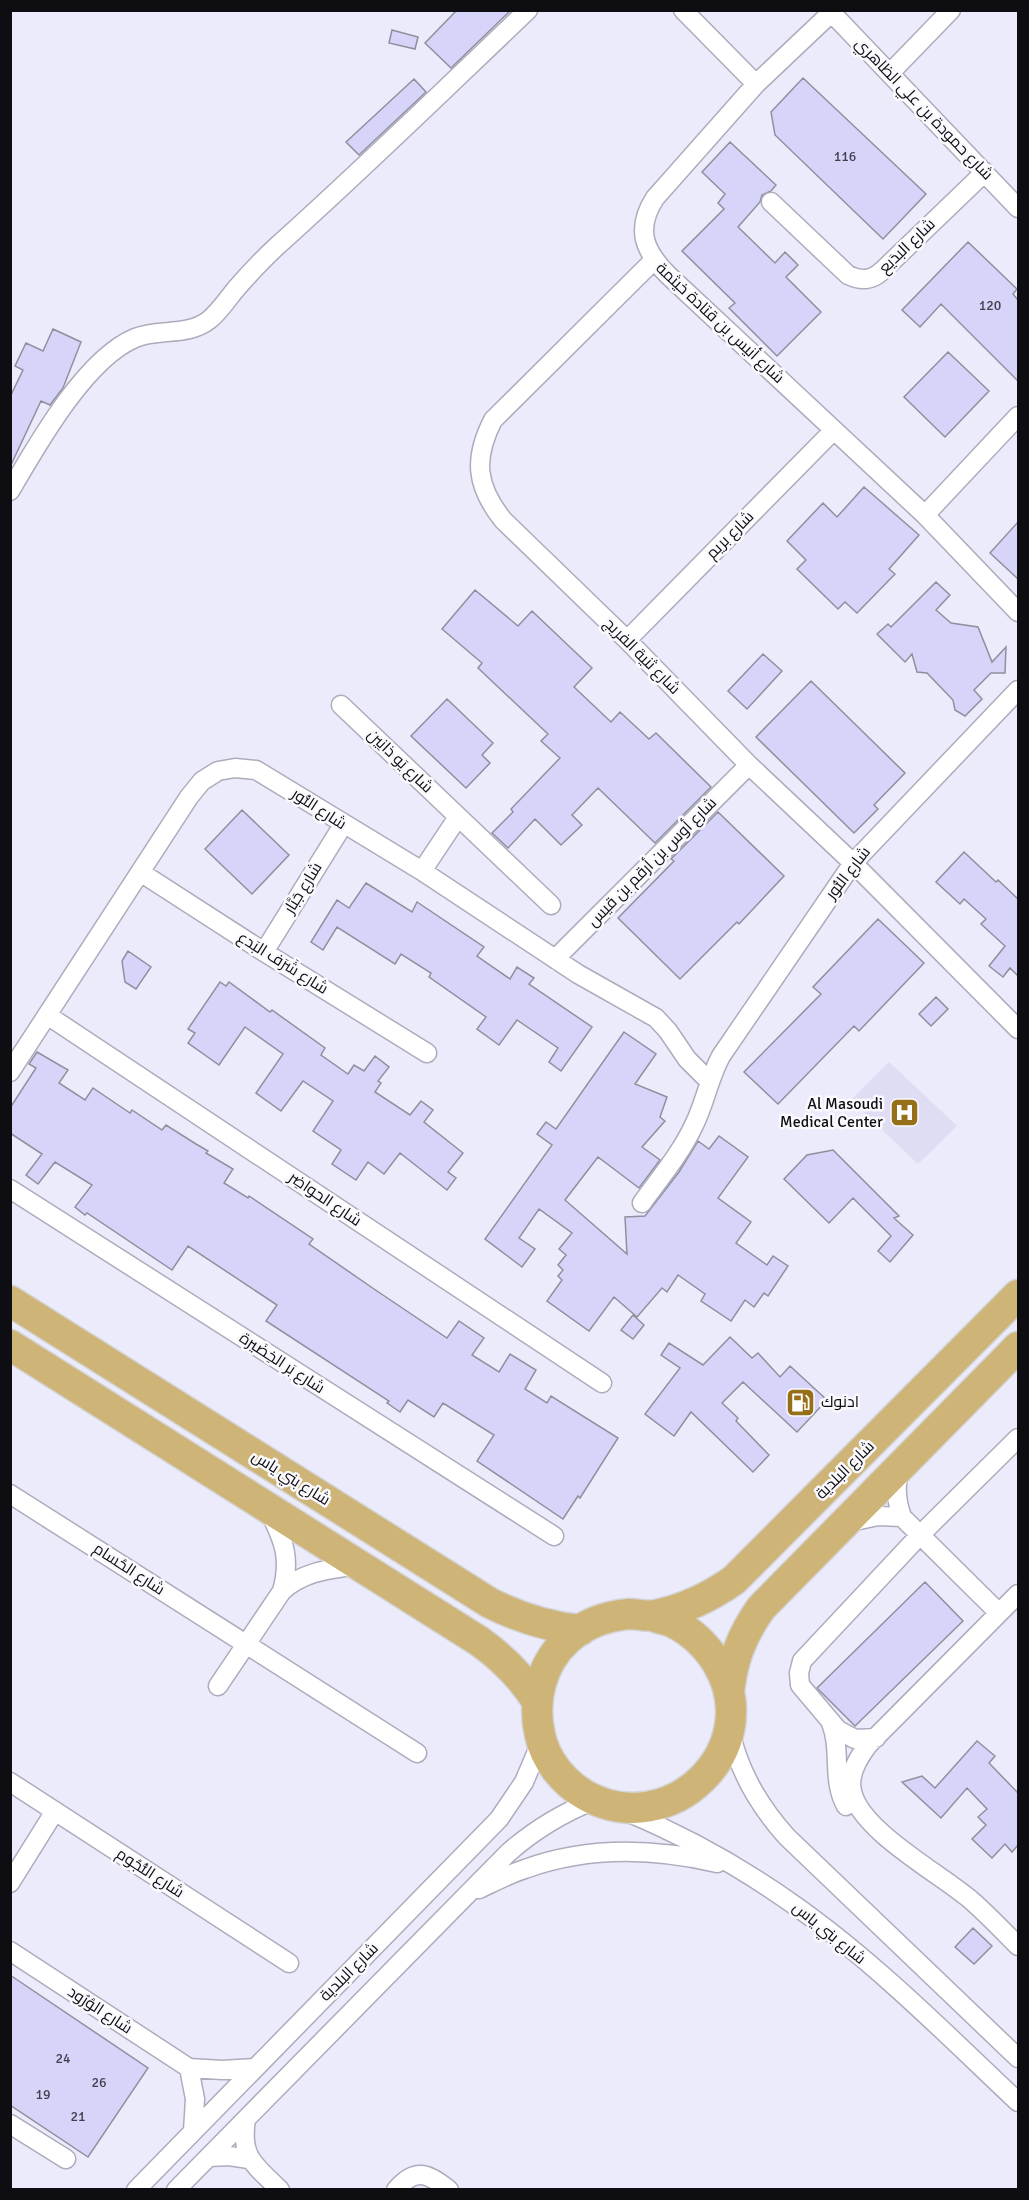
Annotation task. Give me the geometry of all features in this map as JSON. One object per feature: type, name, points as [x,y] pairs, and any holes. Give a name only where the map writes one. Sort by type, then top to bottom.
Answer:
[{"type":"main road","name":"شارع البلدية","points":[[653,1616],[696,1603],[716,1593],[750,1566],[1018,1295]]},
{"type":"main road","name":"شارع بني ياس","points":[[10,1301],[490,1603],[525,1619],[581,1630]]},
{"type":"main road","points":[[10,1344],[493,1650],[517,1673],[537,1701]]},
{"type":"main road","points":[[729,1693],[731,1670],[738,1648],[747,1627],[760,1608],[1018,1347]]},
{"type":"main road","points":[[630,1614],[653,1616],[674,1623],[694,1636],[710,1652],[722,1671],[729,1693],[731,1710],[729,1727],[723,1749],[712,1768],[697,1785],[678,1798],[657,1805],[634,1808],[603,1803],[577,1790],[562,1776],[550,1760],[541,1742],[537,1722],[537,1701],[542,1678],[552,1657],[567,1639],[581,1630],[608,1617],[630,1614]]},
{"type":"street","points":[[10,491],[53,422],[85,381],[111,353],[137,337],[163,331],[192,330],[209,320],[275,248],[324,206],[528,10]]},
{"type":"street","points":[[683,10],[756,84]]},
{"type":"street","points":[[891,72],[951,10]]},
{"type":"street","name":"شارع أنيس بن قتادة خيثمة","points":[[830,12],[756,84],[666,184],[646,212],[643,228],[646,245],[653,261],[925,515],[1018,612]]},
{"type":"street","name":"شارع حمودة بن علي الظاهري","points":[[830,12],[891,72],[1018,208]]},
{"type":"street","name":"شارع البدَيع","points":[[771,202],[848,275],[866,280],[882,271],[985,172]]},
{"type":"street","name":"شارع ثنية الفريج","points":[[653,261],[493,420],[483,439],[479,461],[481,483],[489,503],[503,520],[627,640],[749,765],[853,863],[1018,1029]]},
{"type":"street","points":[[925,515],[1018,416]]},
{"type":"street","name":"شارع بريم","points":[[627,640],[834,430]]},
{"type":"street","name":"شارع النُّور","points":[[642,1203],[687,1138],[721,1056],[738,1028],[853,863],[1018,690]]},
{"type":"street","name":"شارع يَو ذانِين","points":[[341,705],[551,905]]},
{"type":"street","name":"شارع أوس بن أرقم بن قيس","points":[[555,959],[749,765]]},
{"type":"street","name":"شارع النُّور","points":[[10,1072],[189,797],[202,781],[218,771],[235,768],[256,770],[422,871],[555,959],[656,1018],[687,1059],[710,1081]]},
{"type":"street","points":[[422,871],[458,817]]},
{"type":"street","name":"شارع جَبَّار","points":[[264,952],[343,825]]},
{"type":"street","name":"شارع شَرَف البَدع","points":[[140,872],[427,1053]]},
{"type":"street","name":"شارع الحواضِر","points":[[48,1015],[602,1383]]},
{"type":"street","name":"شارع بَر الخِضَيرة","points":[[10,1189],[554,1536]]},
{"type":"street","points":[[876,1738],[866,1740],[846,1736],[831,1723],[800,1685],[799,1673],[802,1661],[920,1535],[1018,1438]]},
{"type":"street","points":[[903,1462],[896,1495],[902,1517],[999,1613]]},
{"type":"street","name":"شارع الحُسام","points":[[10,1494],[417,1753]]},
{"type":"street","points":[[219,1686],[282,1591],[286,1577],[285,1547],[267,1507]]},
{"type":"street","points":[[842,1524],[878,1516],[902,1517]]},
{"type":"street","points":[[282,1591],[307,1575],[359,1565]]},
{"type":"street","points":[[1018,1594],[876,1738],[857,1761],[850,1783],[855,1802],[861,1812],[885,1835],[972,1901],[1018,1946]]},
{"type":"street","points":[[831,1723],[837,1742],[837,1780],[843,1800],[849,1811],[864,1827],[874,1833],[885,1835]]},
{"type":"street","points":[[729,1727],[734,1750],[744,1776],[757,1800],[773,1822],[1018,2058]]},
{"type":"street","name":"شارع البلدية","points":[[136,2190],[499,1819],[524,1782],[541,1742]]},
{"type":"street","name":"شارع النُّجُوم","points":[[10,1782],[289,1963]]},
{"type":"street","name":"شارع البلدية","points":[[176,2190],[508,1853],[535,1831],[574,1808],[603,1803]]},
{"type":"street","name":"شارع بني ياس","points":[[603,1803],[676,1834],[738,1868],[826,1929],[915,2004],[1018,2102]]},
{"type":"street","points":[[10,1883],[55,1811]]},
{"type":"street","points":[[469,1893],[524,1869],[570,1856],[594,1853],[652,1851],[738,1868]]},
{"type":"street","name":"شارع الوُرُود","points":[[10,1952],[189,2068],[222,2070],[255,2068]]},
{"type":"street","points":[[996,2037],[1018,2036]]},
{"type":"street","points":[[189,2068],[195,2099],[193,2131]]},
{"type":"street","points":[[246,2119],[244,2140],[249,2159],[280,2190]]},
{"type":"street","points":[[10,2124],[66,2159]]},
{"type":"street","points":[[209,2157],[229,2156],[249,2159]]},
{"type":"street","points":[[396,2190],[407,2178],[418,2174],[432,2177],[449,2190]]},
{"type":"shaded area","name":"Al Masoudi Medical Center","points":[[889,1062],[957,1126],[918,1164],[851,1100]]},
{"type":"building","points":[[457,10],[511,10],[451,68],[425,43]]},
{"type":"building","points":[[392,30],[418,37],[415,49],[389,43]]},
{"type":"building","points":[[803,78],[926,194],[883,239],[775,135],[771,112]]},
{"type":"building","points":[[414,79],[426,92],[359,155],[346,142]]},
{"type":"building","points":[[730,142],[776,185],[771,191],[762,195],[760,202],[738,227],[775,263],[785,252],[798,265],[786,277],[821,312],[777,356],[729,308],[735,303],[682,251],[724,209],[718,203],[725,194],[702,172]]},
{"type":"building","points":[[968,242],[1017,289],[1013,294],[1018,300],[1018,381],[941,304],[920,327],[902,310]]},
{"type":"building","points":[[53,329],[81,342],[63,388],[50,405],[41,401],[10,467],[10,397],[23,370],[15,366],[26,343],[43,351]]},
{"type":"building","points":[[948,352],[989,391],[945,437],[904,397]]},
{"type":"building","points":[[864,487],[919,535],[889,569],[895,574],[857,613],[845,602],[838,609],[797,569],[806,560],[787,541],[823,503],[837,517]]},
{"type":"building","points":[[1018,522],[1018,579],[990,553]]},
{"type":"building","points":[[936,582],[950,595],[936,610],[951,623],[978,627],[992,662],[1006,647],[1005,673],[991,673],[974,690],[982,699],[965,716],[955,710],[953,700],[927,673],[917,672],[912,654],[905,662],[877,634],[888,624],[891,627]]},
{"type":"building","points":[[475,590],[518,626],[532,611],[592,668],[574,687],[611,722],[620,712],[649,739],[656,733],[711,787],[655,843],[598,788],[572,815],[582,825],[561,845],[535,819],[508,848],[492,833],[513,812],[511,809],[560,758],[541,741],[548,734],[478,668],[482,663],[442,629]]},
{"type":"building","points":[[763,654],[782,671],[747,709],[728,691]]},
{"type":"building","points":[[811,681],[905,773],[874,805],[878,809],[854,833],[756,737]]},
{"type":"building","points":[[447,699],[493,743],[482,755],[490,763],[466,788],[411,736]]},
{"type":"building","points":[[242,810],[289,855],[252,894],[205,849]]},
{"type":"building","points":[[718,812],[784,876],[739,924],[737,922],[680,979],[618,918],[674,861],[671,859]]},
{"type":"building","points":[[964,852],[1018,899],[1018,976],[1010,968],[1003,977],[989,966],[1005,946],[981,924],[986,919],[964,899],[960,904],[936,882]]},
{"type":"building","points":[[366,883],[412,912],[417,902],[484,947],[477,956],[510,979],[517,967],[534,978],[529,984],[592,1027],[561,1071],[549,1062],[558,1048],[517,1020],[499,1045],[477,1029],[486,1017],[429,977],[431,973],[401,954],[395,964],[337,927],[323,950],[311,942],[337,900],[349,908]]},
{"type":"building","points":[[878,919],[924,963],[859,1031],[854,1026],[778,1104],[744,1072],[821,994],[813,987]]},
{"type":"building","points":[[128,951],[151,967],[136,989],[125,982],[122,961]]},
{"type":"building","points":[[220,982],[226,986],[229,982],[325,1048],[321,1055],[348,1074],[354,1065],[364,1071],[375,1056],[389,1067],[378,1081],[381,1083],[375,1092],[410,1115],[421,1101],[433,1110],[424,1122],[463,1153],[448,1172],[456,1178],[447,1190],[400,1153],[384,1174],[368,1162],[356,1180],[332,1164],[341,1150],[313,1131],[333,1101],[303,1081],[281,1111],[256,1093],[283,1054],[245,1027],[219,1065],[188,1043],[195,1033],[188,1029]]},
{"type":"building","points":[[936,997],[948,1009],[931,1026],[919,1014]]},
{"type":"building","points":[[624,1032],[656,1054],[635,1084],[667,1097],[660,1117],[665,1121],[642,1147],[660,1160],[639,1188],[598,1157],[565,1200],[627,1254],[625,1217],[645,1216],[679,1172],[698,1141],[709,1149],[719,1136],[748,1157],[718,1198],[751,1222],[736,1243],[767,1265],[773,1256],[788,1266],[768,1296],[764,1293],[754,1307],[745,1300],[731,1321],[701,1301],[705,1294],[678,1275],[667,1292],[662,1288],[637,1317],[614,1297],[589,1331],[547,1301],[562,1280],[558,1276],[563,1270],[558,1265],[566,1255],[559,1249],[572,1233],[539,1209],[519,1238],[535,1249],[522,1267],[485,1239],[552,1145],[537,1134],[546,1122],[556,1129]]},
{"type":"building","points":[[37,1052],[68,1070],[59,1083],[85,1100],[93,1088],[130,1113],[132,1110],[162,1130],[166,1125],[208,1151],[206,1153],[233,1169],[224,1183],[248,1198],[249,1196],[313,1239],[309,1244],[447,1338],[459,1321],[484,1338],[472,1355],[499,1372],[510,1354],[536,1370],[525,1389],[547,1403],[551,1396],[618,1438],[580,1498],[578,1496],[563,1519],[477,1461],[494,1435],[443,1403],[434,1417],[408,1400],[400,1412],[387,1403],[389,1401],[266,1321],[277,1305],[188,1246],[172,1270],[87,1213],[85,1215],[75,1207],[92,1185],[55,1162],[38,1184],[26,1175],[42,1154],[10,1133],[10,1108],[36,1068],[29,1064]]},
{"type":"building","points":[[833,1150],[899,1216],[894,1218],[913,1235],[890,1262],[878,1251],[891,1236],[853,1198],[829,1223],[784,1179],[807,1155]]},
{"type":"building","points":[[633,1315],[644,1325],[633,1339],[621,1330]]},
{"type":"building","points":[[730,1337],[752,1358],[758,1353],[780,1377],[790,1366],[827,1400],[797,1432],[743,1382],[722,1403],[738,1418],[736,1421],[769,1455],[753,1472],[691,1412],[674,1436],[645,1414],[680,1368],[661,1355],[669,1343],[703,1365]]},
{"type":"building","points":[[925,1582],[963,1621],[855,1726],[817,1688]]},
{"type":"building","points":[[977,1741],[995,1756],[989,1763],[1018,1793],[1018,1845],[1012,1852],[1005,1844],[992,1858],[972,1839],[986,1825],[978,1817],[987,1809],[967,1788],[941,1818],[902,1782],[922,1776],[935,1788]]},
{"type":"building","points":[[973,1928],[992,1946],[974,1964],[955,1947]]},
{"type":"building","points":[[10,1975],[148,2068],[88,2157],[10,2105]]},
{"type":"place","name":"Al Masoudi Medical Center","points":[[904,1113]]},
{"type":"place","name":"ادنوك","points":[[800,1402]]}]
